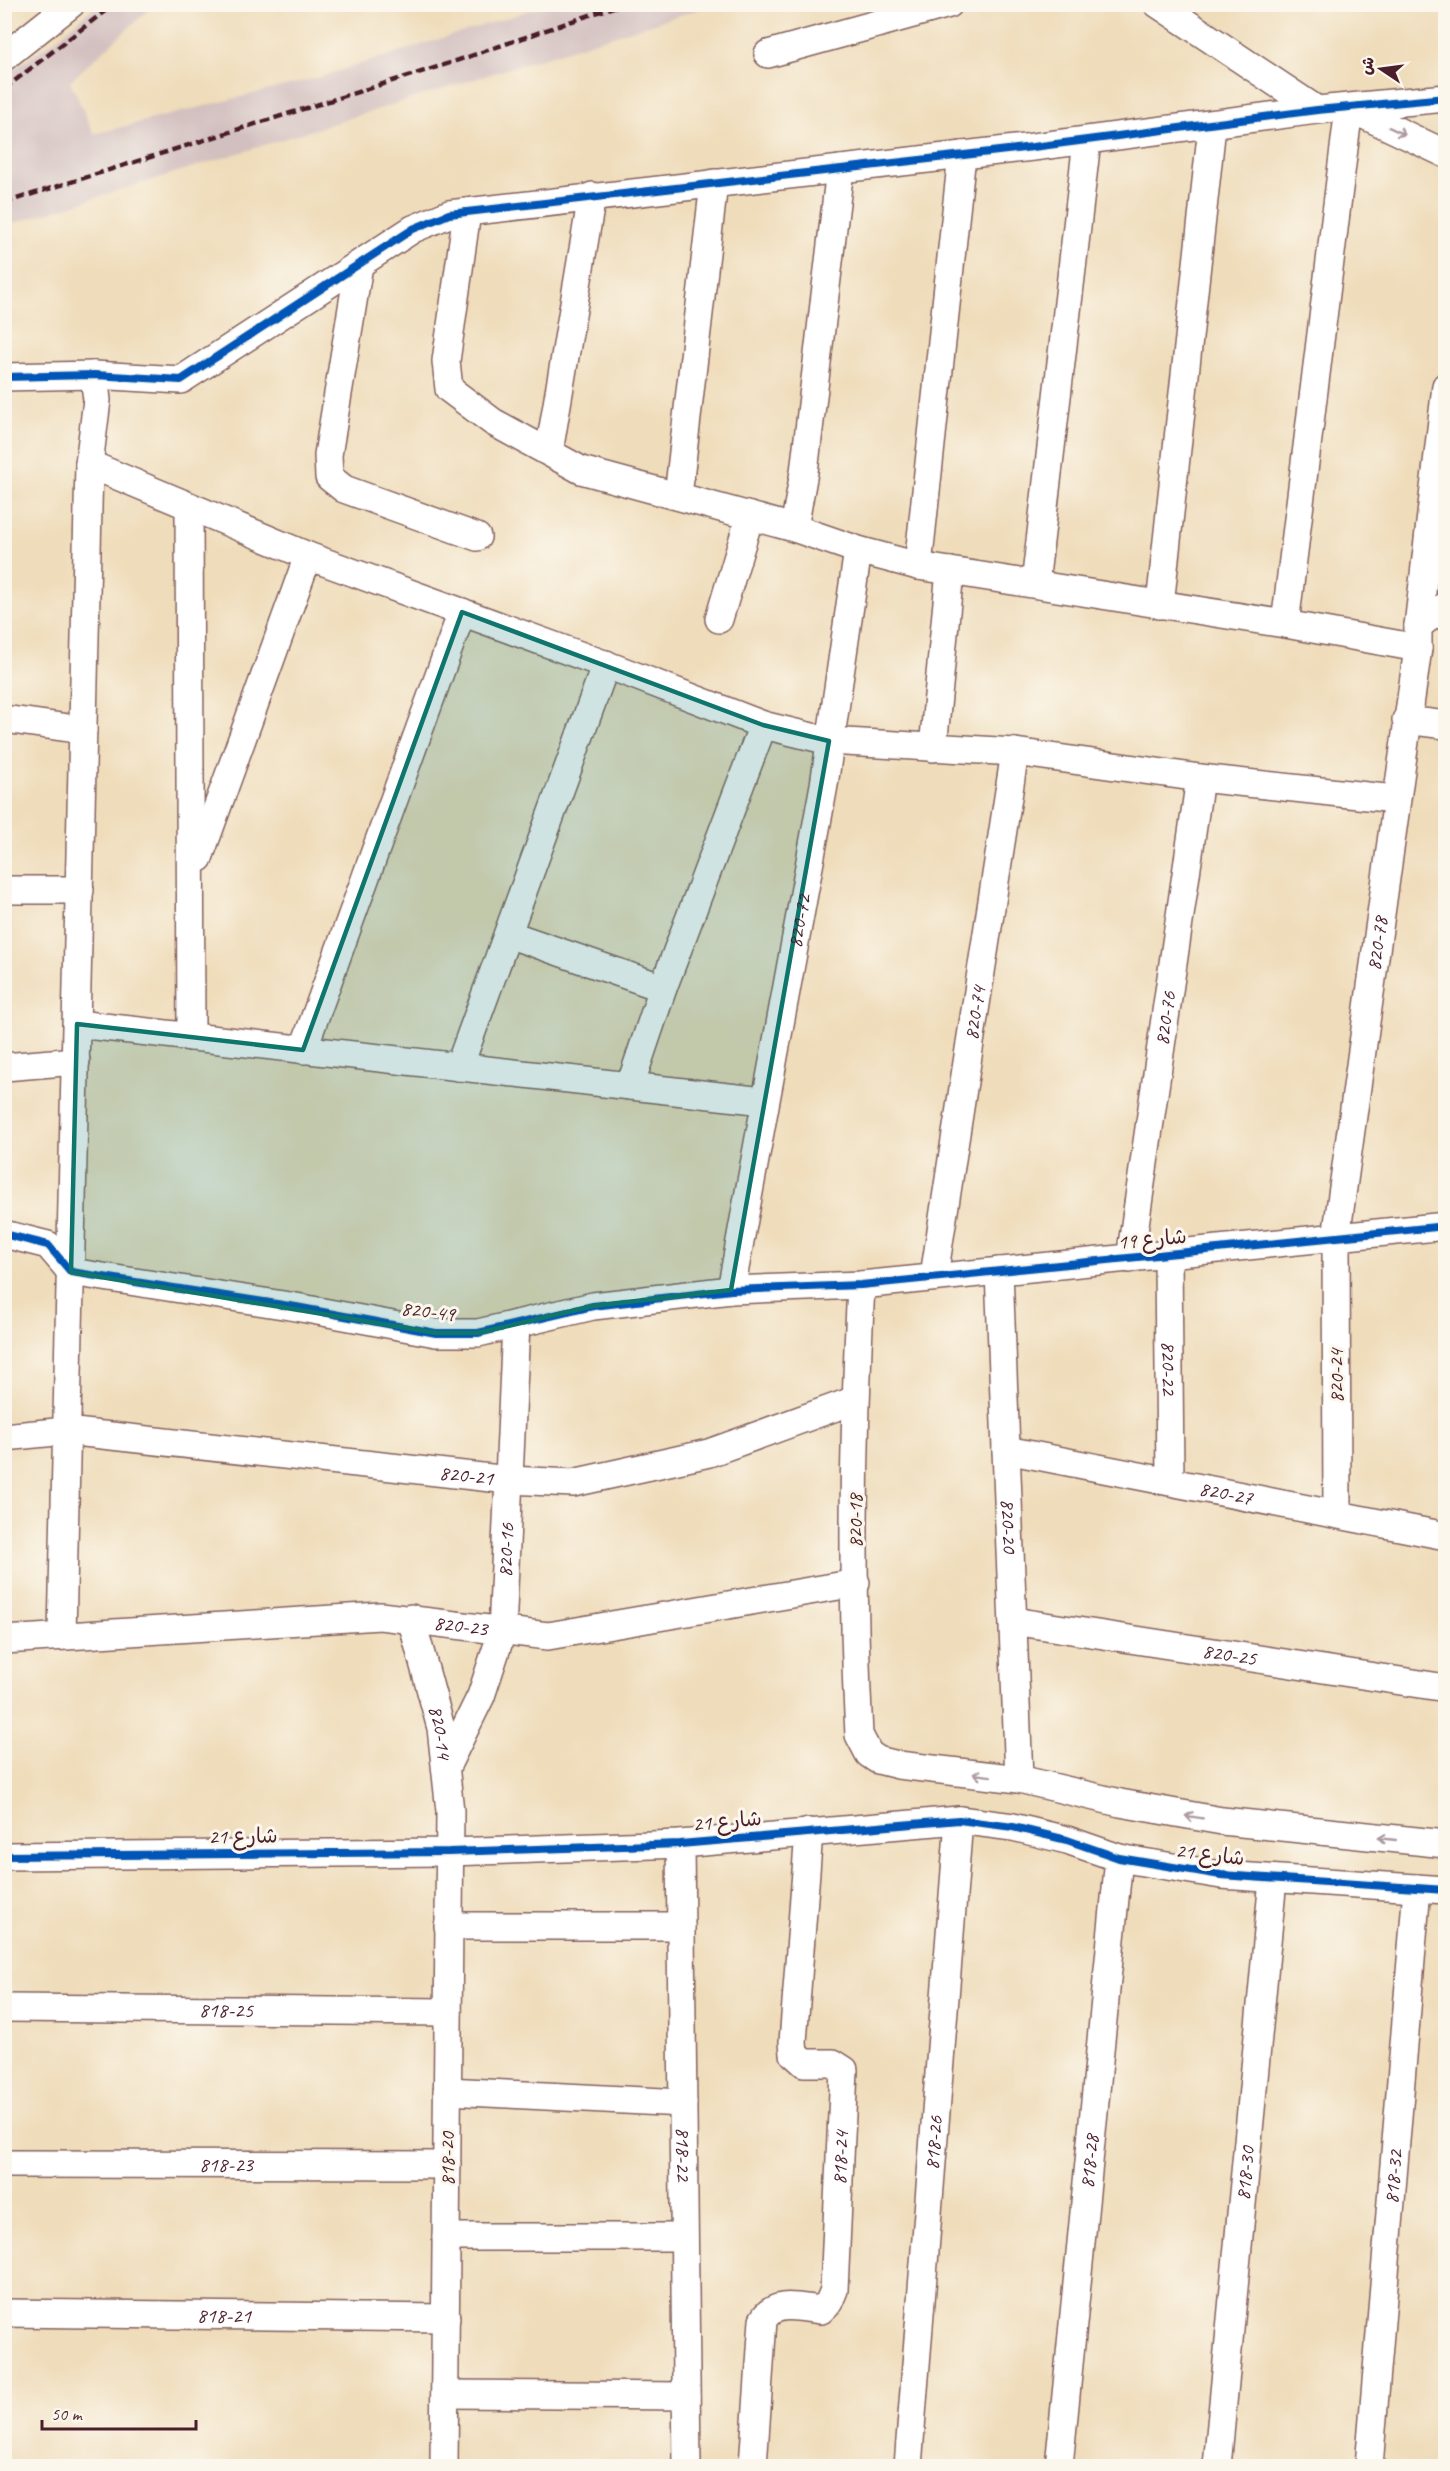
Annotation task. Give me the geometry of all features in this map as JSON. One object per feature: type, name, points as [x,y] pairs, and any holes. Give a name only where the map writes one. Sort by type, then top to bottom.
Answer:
[{"type":"street","points":[[768,54],[949,4]]},
{"type":"street","points":[[1158,4],[1317,110]]},
{"type":"street","points":[[4,57],[58,10]]},
{"type":"street","points":[[4,377],[94,375],[181,380],[413,229],[449,214],[1088,141],[1317,110],[1446,98]]},
{"type":"street","points":[[1349,108],[1446,154]]},
{"type":"street","points":[[1285,624],[1349,108]]},
{"type":"street","points":[[1160,605],[1212,126]]},
{"type":"street","points":[[1035,584],[1088,141]]},
{"type":"street","points":[[918,566],[962,155]]},
{"type":"street","points":[[794,528],[805,461],[840,169]]},
{"type":"street","points":[[678,496],[714,183]]},
{"type":"street","points":[[549,452],[592,196]]},
{"type":"street","points":[[467,212],[446,361],[449,389],[492,422],[581,470],[794,528],[858,550],[918,566],[1160,605],[1285,624],[1418,637],[1446,605]]},
{"type":"street","points":[[359,265],[328,455],[329,477],[344,489],[477,537]]},
{"type":"street","points":[[62,1634],[89,464],[97,400],[94,375]]},
{"type":"street","name":"820-78","points":[[1336,1238],[1418,637],[1446,386]]},
{"type":"street","points":[[89,464],[189,508],[308,556],[606,664],[763,725],[829,741],[1015,752],[1200,778],[1395,799]]},
{"type":"street","points":[[189,508],[191,1037]]},
{"type":"street","points":[[719,619],[750,516]]},
{"type":"street","name":"820-72","points":[[730,1290],[824,785],[858,550]]},
{"type":"street","points":[[192,876],[308,556]]},
{"type":"street","points":[[933,747],[950,571]]},
{"type":"street","points":[[303,1050],[462,612]]},
{"type":"street","points":[[459,1067],[606,664]]},
{"type":"street","points":[[4,719],[83,730]]},
{"type":"street","points":[[1406,720],[1446,725]]},
{"type":"street","points":[[630,1086],[663,988],[763,725]]},
{"type":"street","name":"820-74","points":[[934,1276],[1015,752]]},
{"type":"street","name":"820-76","points":[[1130,1259],[1200,778]]},
{"type":"street","points":[[4,890],[80,890]]},
{"type":"street","points":[[508,934],[663,988]]},
{"type":"street","points":[[77,1024],[764,1101]]},
{"type":"street","points":[[4,1067],[76,1061]]},
{"type":"street","name":"شارع 19","points":[[861,1285],[934,1276],[1168,1256],[1446,1226]]},
{"type":"street","points":[[4,1234],[48,1245],[72,1272]]},
{"type":"street","name":"820-24","points":[[1336,1238],[1337,1514]]},
{"type":"street","name":"820-22","points":[[1168,1256],[1170,1481]]},
{"type":"street","name":"820-49","points":[[72,1272],[296,1307],[436,1333],[478,1333],[593,1306],[730,1290],[861,1285]]},
{"type":"street","name":"820-20","points":[[999,1272],[1019,1779]]},
{"type":"street","name":"820-18","points":[[861,1285],[855,1400],[856,1583],[859,1735],[869,1754]]},
{"type":"street","name":"820-16","points":[[447,1765],[481,1696],[502,1632],[516,1324]]},
{"type":"street","name":"820-21","points":[[4,1437],[66,1431],[509,1480],[573,1483],[709,1453],[855,1400]]},
{"type":"street","name":"820-27","points":[[1006,1450],[1446,1536]]},
{"type":"street","name":"820-23","points":[[4,1640],[62,1634],[380,1616],[411,1618],[535,1636],[561,1635],[856,1583]]},
{"type":"street","name":"820-14","points":[[411,1618],[441,1728],[447,1765],[449,1851]]},
{"type":"street","name":"820-25","points":[[1013,1621],[1446,1688]]},
{"type":"street","name":"شارع 21","points":[[869,1754],[878,1760],[898,1765],[1019,1779],[1120,1803],[1222,1821],[1446,1844]]},
{"type":"street","name":"شارع 21","points":[[4,1856],[449,1851],[680,1844],[959,1820],[1013,1827],[1119,1858],[1190,1870],[1273,1880],[1446,1890]]},
{"type":"street","name":"818-26","points":[[908,2466],[959,1820]]},
{"type":"street","name":"818-24","points":[[753,2466],[763,2320],[776,2307],[821,2310],[829,2302],[834,2290],[844,2070],[833,2062],[804,2063],[794,2054],[793,2042],[809,1832]]},
{"type":"street","name":"818-22","points":[[680,1844],[687,2466]]},
{"type":"street","name":"818-20","points":[[444,2466],[449,1851]]},
{"type":"street","name":"818-28","points":[[1059,2466],[1119,1858]]},
{"type":"street","name":"818-30","points":[[1217,2466],[1273,1880]]},
{"type":"street","name":"818-32","points":[[1369,2466],[1417,1888]]},
{"type":"street","points":[[448,1926],[681,1926]]},
{"type":"street","name":"818-25","points":[[4,2008],[448,2012]]},
{"type":"street","points":[[447,2091],[683,2103]]},
{"type":"street","name":"818-23","points":[[4,2164],[447,2165]]},
{"type":"street","points":[[446,2237],[684,2237]]},
{"type":"street","name":"818-21","points":[[4,2313],[446,2318]]},
{"type":"street","points":[[445,2394],[686,2396]]},
{"type":"highlighted area","points":[[462,612],[763,725],[829,741],[731,1290],[593,1306],[478,1333],[436,1333],[71,1272],[77,1024],[303,1050]]},
{"type":"shaded area","points":[[96,5],[154,5],[70,81],[94,134],[320,77],[547,5],[712,5],[5,226],[5,75],[58,38]]},
{"type":"railway","points":[[4,89],[114,4]]},
{"type":"railway","points":[[4,203],[453,62],[622,4]]},
{"type":"cycle path","points":[[4,377],[94,375],[181,380],[413,229],[449,214],[1033,147],[1317,110],[1446,98]]},
{"type":"cycle path","points":[[4,1234],[48,1245],[71,1272],[296,1307],[436,1333],[478,1333],[593,1306],[731,1290],[861,1285],[1446,1226]]},
{"type":"cycle path","points":[[4,1856],[449,1852],[680,1844],[959,1820],[1013,1827],[1067,1840],[1119,1858],[1221,1875],[1446,1890]]}]
